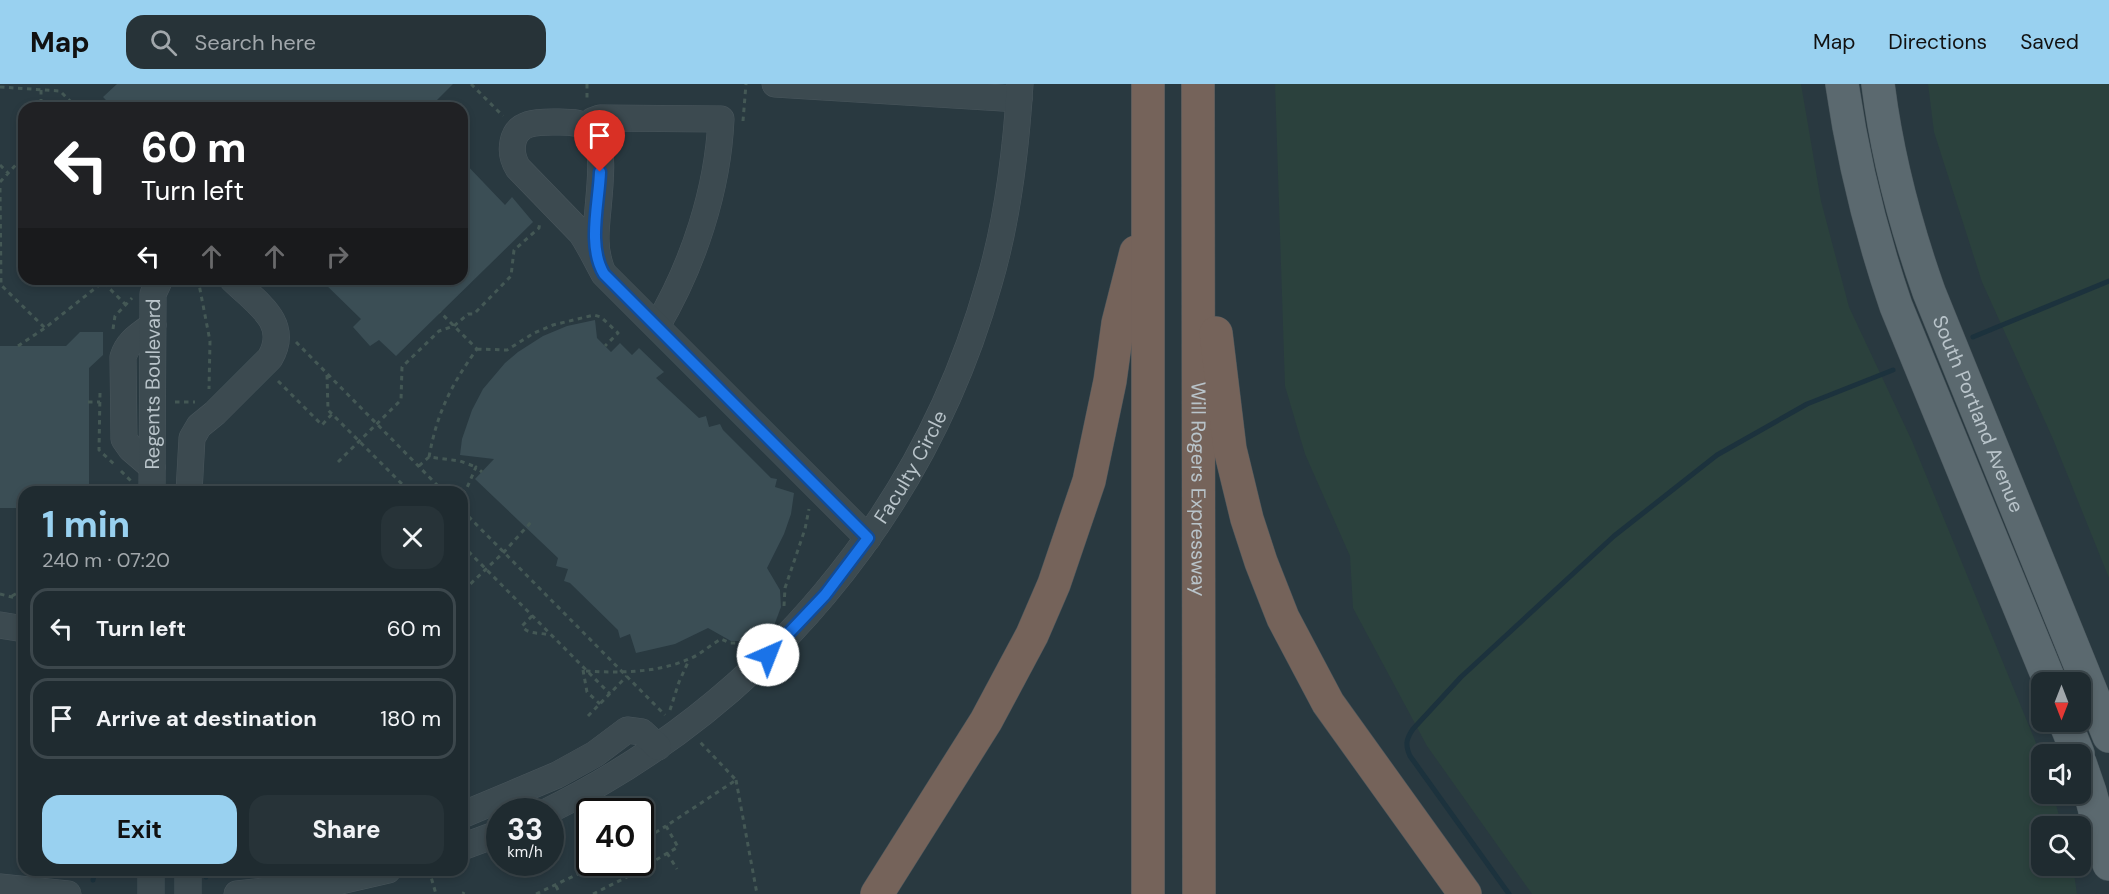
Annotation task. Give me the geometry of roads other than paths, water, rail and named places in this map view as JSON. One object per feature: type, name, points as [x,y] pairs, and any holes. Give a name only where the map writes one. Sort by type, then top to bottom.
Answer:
[{"type":"highway","points":[[1148,84],[1148,894]]},
{"type":"highway","name":"Will Rogers Expressway","points":[[1198,84],[1199,894]]},
{"type":"highway","points":[[1198,188],[1230,450],[1247,519],[1261,562],[1283,618],[1328,703],[1465,894]]},
{"type":"highway","points":[[877,894],[986,721],[1032,635],[1054,584],[1076,522],[1094,460],[1110,381],[1118,323],[1148,203]]},
{"type":"main road","name":"South Portland Avenue","points":[[1842,84],[1861,191],[1877,251],[1896,306],[2046,672]]},
{"type":"main road","name":"South Portland Avenue","points":[[1878,84],[1894,178],[1929,292],[2109,736]]},
{"type":"main road","points":[[2091,796],[2109,864]]},
{"type":"street","points":[[775,84],[1020,92]]},
{"type":"street","name":"Faculty Circle","points":[[564,803],[607,780],[684,729],[757,667],[825,595],[898,493],[928,440],[971,340],[990,282],[1004,223],[1020,92]]},
{"type":"street","points":[[657,326],[678,287],[694,247],[708,197],[720,140],[721,119],[600,118],[592,121],[587,118],[572,122],[530,124],[523,127],[514,137],[512,154],[518,168],[580,233],[600,268],[657,326],[868,538]]},
{"type":"street","points":[[587,118],[600,153],[596,241],[600,268]]},
{"type":"street","name":"Regents Boulevard","points":[[152,480],[153,294],[157,285]]},
{"type":"street","name":"Regents Boulevard","points":[[189,486],[192,438],[199,426],[215,413],[270,357],[276,347],[278,336],[275,325],[238,285]]},
{"type":"street","points":[[0,625],[18,628]]},
{"type":"street","points":[[468,812],[557,775],[595,754],[627,730],[642,732],[658,747]]},
{"type":"street","points":[[468,845],[486,838]]},
{"type":"street","points":[[151,876],[151,894]]},
{"type":"street","points":[[188,876],[188,894]]},
{"type":"street","points":[[237,894],[332,883],[362,876]]},
{"type":"street","points":[[0,887],[68,894]]},
{"type":"waterway","points":[[1973,337],[2109,281]]},
{"type":"waterway","points":[[1509,894],[1410,756],[1407,742],[1413,729],[1461,677],[1614,536],[1717,455],[1807,404],[1893,370]]},
{"type":"waterway","points":[[93,880],[94,876]]}]
